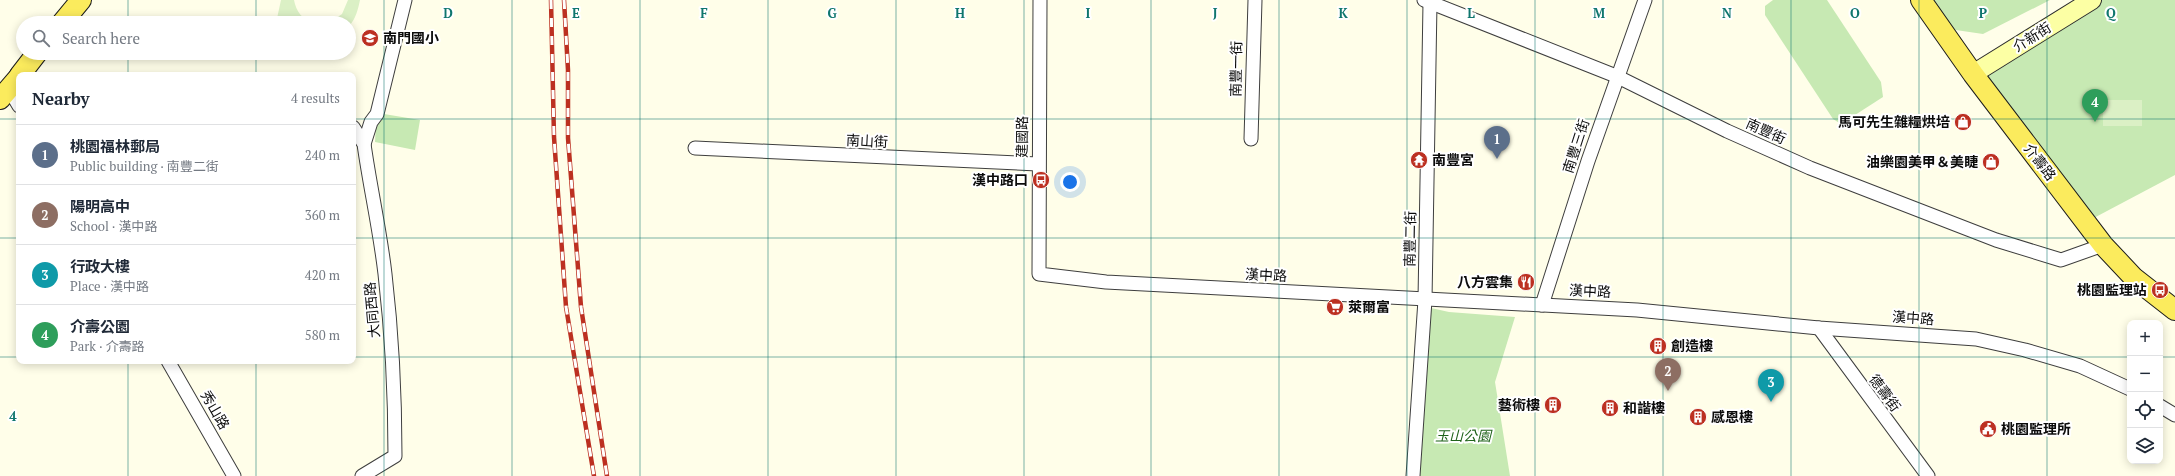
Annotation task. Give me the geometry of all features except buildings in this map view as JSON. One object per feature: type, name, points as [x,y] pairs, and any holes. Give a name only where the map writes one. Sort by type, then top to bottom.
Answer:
[{"type":"main road","points":[[68,16],[81,0]]},
{"type":"main road","name":"介壽路","points":[[1921,0],[1973,74],[2103,245],[2134,278],[2175,310]]},
{"type":"main road","points":[[22,72],[32,60]]},
{"type":"street","points":[[364,144],[371,122],[377,114],[405,0]]},
{"type":"street","name":"建國路","points":[[1039,274],[1038,164],[1040,0]]},
{"type":"street","name":"南豐一街","points":[[1251,139],[1255,0]]},
{"type":"street","name":"南豐三街","points":[[1542,305],[1616,76],[1645,0]]},
{"type":"street","name":"介新街","points":[[1973,74],[2092,0]]},
{"type":"street","name":"南豐街","points":[[1427,1],[1616,76],[1728,131],[1810,168],[1996,240],[2061,260],[2103,245]]},
{"type":"street","name":"南豐二街","points":[[1413,476],[1426,300],[1427,1]]},
{"type":"street","points":[[12,85],[16,97]]},
{"type":"street","name":"大同西路","points":[[356,132],[364,144],[385,272],[391,334],[395,456],[362,476]]},
{"type":"street","name":"南山街","points":[[695,148],[1038,164]]},
{"type":"street","name":"漢中路","points":[[1039,274],[1106,282],[1542,305],[1716,317],[1819,328],[1976,339],[2026,350],[2080,366],[2127,388]]},
{"type":"street","name":"德壽街","points":[[1819,328],[1928,476]]},
{"type":"street","name":"秀山路","points":[[170,364],[234,476]]},
{"type":"street","points":[[2163,408],[2175,415]]},
{"type":"green space","points":[[281,0],[294,0],[296,8],[302,16],[278,16]]},
{"type":"green space","points":[[348,0],[360,0],[355,16],[339,16],[342,14]]},
{"type":"green space","points":[[1773,0],[1827,0],[1881,82],[1883,97],[1841,124],[1833,119],[1765,15],[1765,6]]},
{"type":"green space","points":[[1929,0],[2050,0],[1983,34],[1949,29]]},
{"type":"green space","points":[[2100,0],[2175,0],[2175,175],[2090,220],[1975,68]]},
{"type":"green space","points":[[2103,100],[2142,100],[2142,126],[2103,126]]},
{"type":"green space","points":[[384,114],[420,120],[415,150],[375,142],[376,124]]},
{"type":"green space","name":"玉山公園","points":[[1431,308],[1449,312],[1515,317],[1495,382],[1510,476],[1420,476]]},
{"type":"railway","points":[[551,0],[554,137],[566,307],[594,476]]},
{"type":"railway","points":[[564,0],[568,70],[568,138],[581,307],[607,476]]},
{"type":"place","name":"南門國小","points":[[370,38]]},
{"type":"place","name":"馬可先生雜糧烘培","points":[[1963,122]]},
{"type":"place","name":"介壽公園","points":[[2095,122]]},
{"type":"place","name":"桃園福林郵局","points":[[1497,159]]},
{"type":"place","name":"南豐宮","points":[[1419,160]]},
{"type":"place","name":"油樂園美甲＆美睫","points":[[1991,162]]},
{"type":"place","name":"漢中路口","points":[[1041,180]]},
{"type":"place","name":"八方雲集","points":[[1526,282]]},
{"type":"place","name":"桃園監理站","points":[[2160,290]]},
{"type":"place","name":"萊爾富","points":[[1335,307]]},
{"type":"place","name":"創造樓","points":[[1658,346]]},
{"type":"place","name":"陽明高中","points":[[1668,391]]},
{"type":"place","name":"行政大樓","points":[[1771,402]]},
{"type":"place","name":"藝術樓","points":[[1553,405]]},
{"type":"place","name":"和諧樓","points":[[1610,408]]},
{"type":"place","name":"感恩樓","points":[[1698,417]]},
{"type":"place","name":"桃園監理所","points":[[1988,429]]}]
